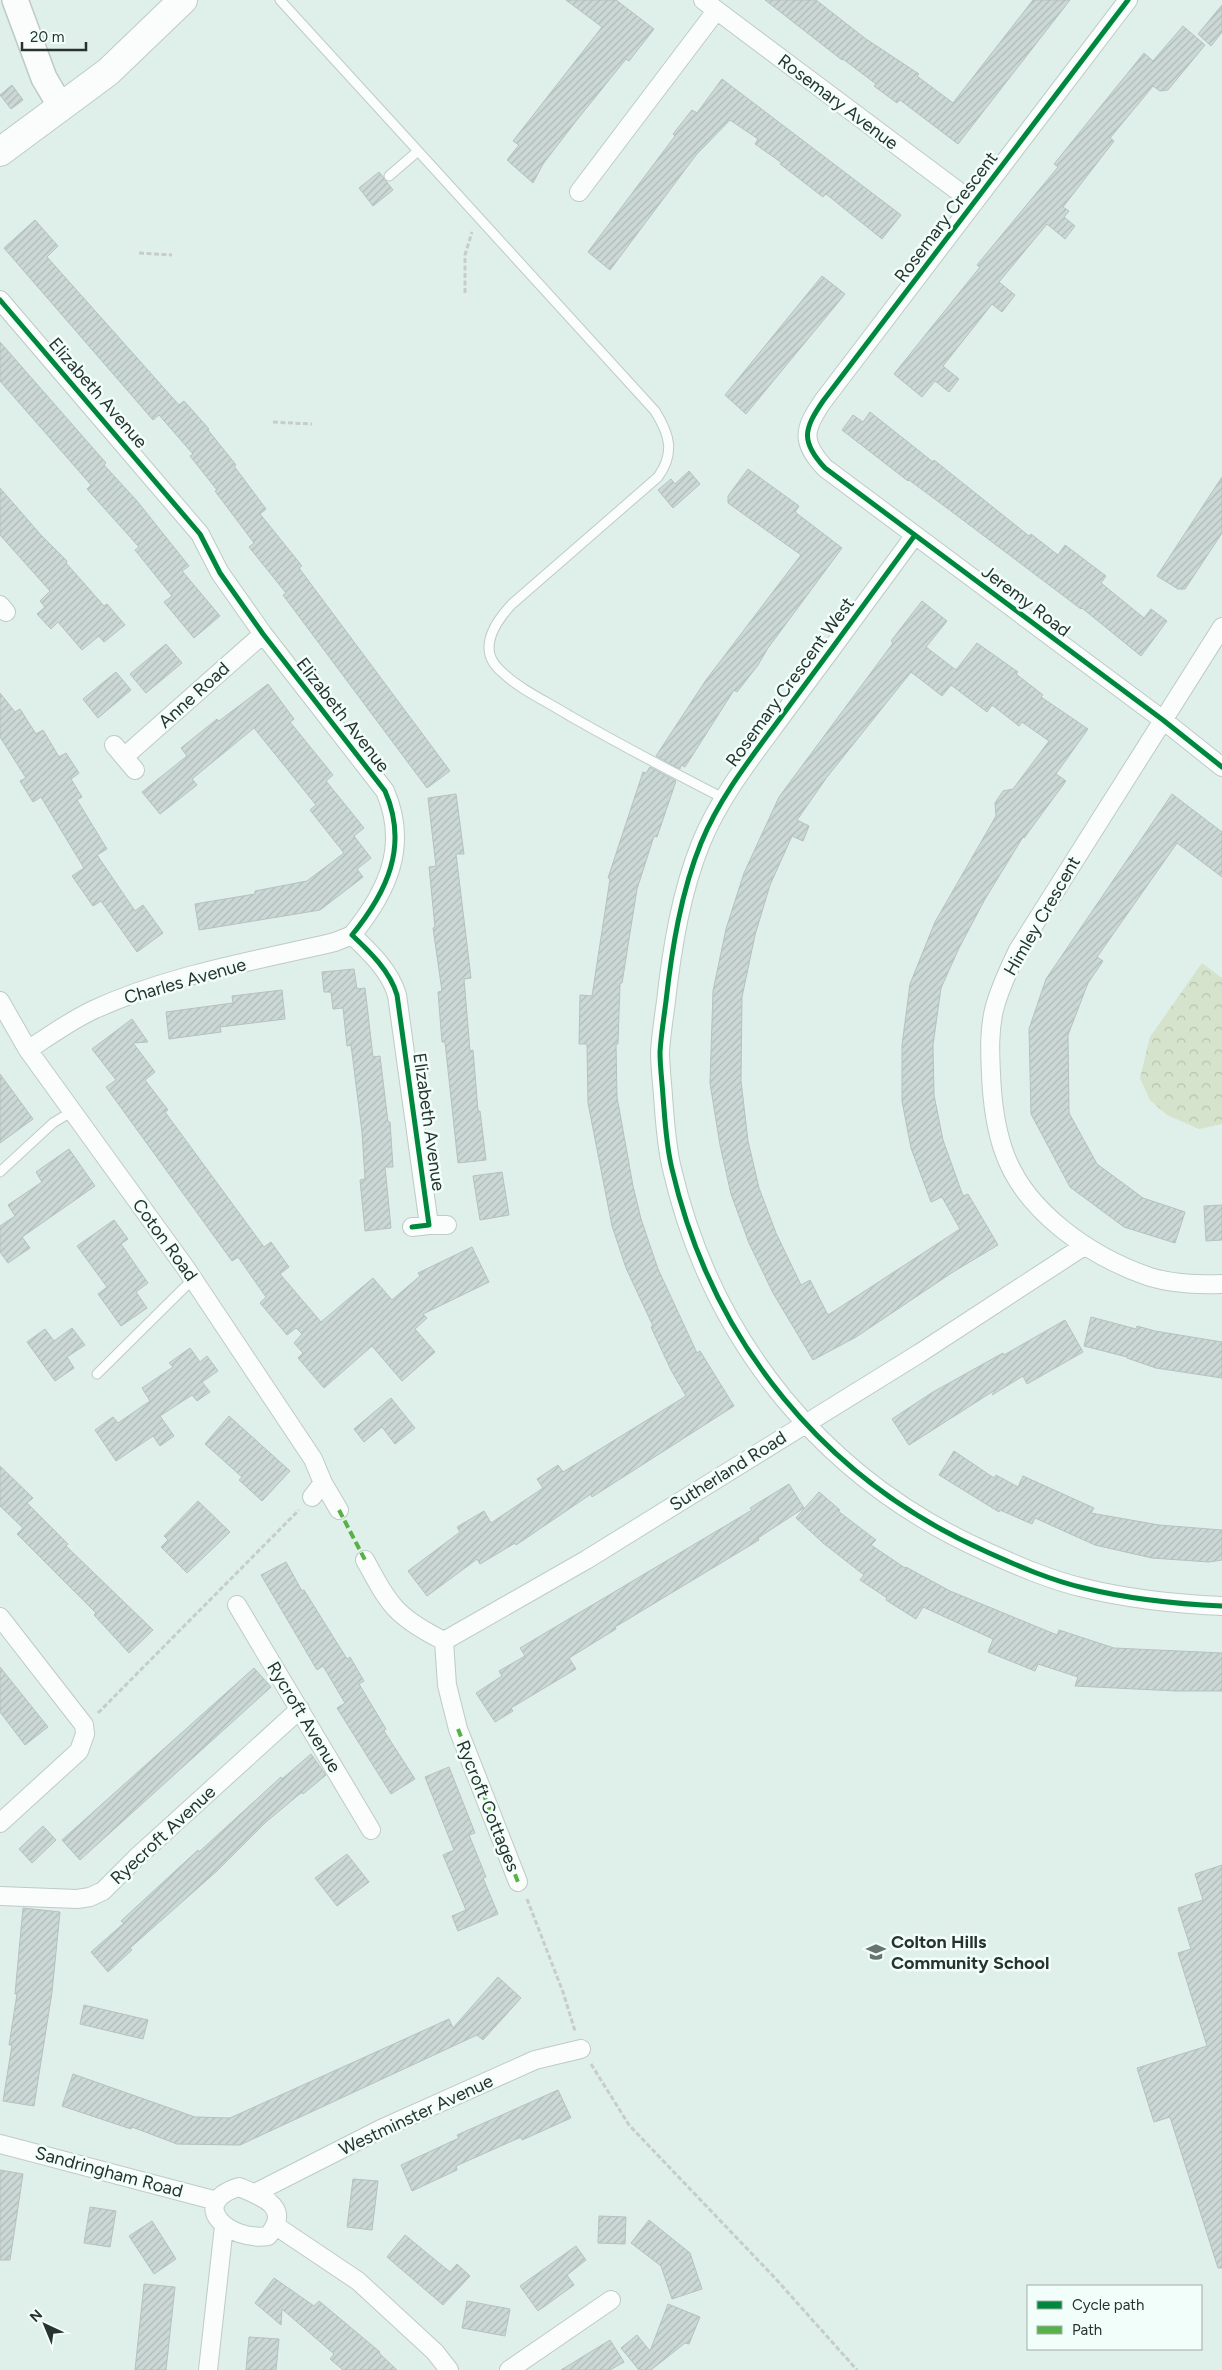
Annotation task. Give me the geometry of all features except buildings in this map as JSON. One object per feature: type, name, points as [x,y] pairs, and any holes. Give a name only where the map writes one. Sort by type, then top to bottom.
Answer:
[{"type":"main road","points":[[0,152],[108,72],[183,0]]},
{"type":"street","points":[[15,0],[44,78],[61,107]]},
{"type":"street","name":"Rosemary Crescent","points":[[814,457],[806,438],[811,419],[1128,0]]},
{"type":"street","points":[[579,192],[710,5]]},
{"type":"street","name":"Rosemary Avenue","points":[[710,5],[974,203]]},
{"type":"street","name":"Elizabeth Avenue","points":[[0,300],[200,534],[220,573],[263,634],[385,791],[395,824],[396,846],[381,894],[352,935],[372,954],[394,985],[398,995],[430,1226]]},
{"type":"street","name":"Jeremy Road","points":[[814,457],[824,468],[1163,720],[1222,767]]},
{"type":"street","name":"Rosemary Crescent West","points":[[915,535],[739,775],[701,842],[686,889],[670,961],[660,1052],[671,1166],[686,1220],[710,1280],[740,1338],[779,1394],[805,1424],[870,1483],[900,1505],[934,1527],[1032,1572],[1082,1588],[1176,1604],[1222,1606]]},
{"type":"street","name":"Himley Crescent","points":[[1222,627],[1018,950],[994,1008],[990,1030],[992,1099],[1003,1150],[1020,1182],[1036,1204],[1062,1229],[1084,1246],[1113,1262],[1152,1277],[1182,1283],[1222,1284]]},
{"type":"street","name":"Anne Road","points":[[124,757],[263,634]]},
{"type":"street","name":"Charles Avenue","points":[[28,1050],[92,1010],[140,991],[198,974],[335,942],[352,935]]},
{"type":"street","name":"Coton Road","points":[[0,1002],[28,1050],[71,1112],[193,1279],[313,1459],[323,1483],[339,1510]]},
{"type":"street","name":"Sutherland Road","points":[[444,1641],[586,1560],[920,1353],[1084,1246]]},
{"type":"street","points":[[312,1497],[323,1483]]},
{"type":"street","points":[[365,1560],[386,1598],[402,1617],[444,1641]]},
{"type":"street","name":"Rycroft Avenue","points":[[237,1605],[371,1830]]},
{"type":"street","points":[[0,1617],[84,1725],[85,1734],[78,1751],[0,1823]]},
{"type":"street","name":"Rycroft Cottages","points":[[444,1641],[447,1685],[458,1729],[518,1882]]},
{"type":"street","name":"Ryecroft Avenue","points":[[0,1896],[77,1899],[90,1897],[103,1891],[136,1858],[300,1709]]},
{"type":"street","name":"Westminster Avenue","points":[[255,2193],[381,2129],[535,2060],[581,2048]]},
{"type":"street","name":"Sandringham Road","points":[[0,2144],[217,2201]]},
{"type":"street","points":[[239,2187],[255,2193],[268,2199],[275,2209],[278,2217],[276,2226],[268,2236],[255,2238],[224,2226],[215,2215],[217,2201],[226,2191],[239,2187]]},
{"type":"street","points":[[208,2370],[224,2226]]},
{"type":"street","points":[[276,2226],[358,2281],[435,2352],[449,2370]]},
{"type":"street","points":[[509,2370],[611,2300]]},
{"type":"lane","points":[[280,0],[655,410],[668,437],[669,453],[667,465],[658,478],[502,616],[489,641],[490,654],[496,667],[519,686],[642,756],[725,799]]},
{"type":"lane","points":[[390,176],[418,151]]},
{"type":"lane","points":[[0,1172],[54,1123],[71,1112]]},
{"type":"lane","points":[[97,1374],[193,1279]]},
{"type":"path","points":[[465,293],[465,256],[468,239],[483,221]]},
{"type":"path","points":[[139,253],[172,255]]},
{"type":"path","points":[[273,422],[312,424]]},
{"type":"path","points":[[84,1725],[312,1497]]},
{"type":"path","points":[[518,1882],[532,1911],[581,2048],[629,2125],[775,2278],[857,2370]]},
{"type":"green space","points":[[1202,963],[1222,978],[1222,1124],[1199,1129],[1167,1115],[1150,1100],[1140,1078],[1150,1037]]},
{"type":"marked path","points":[[339,1510],[365,1560]]},
{"type":"marked path","points":[[458,1729],[518,1882]]},
{"type":"cycle path","points":[[1128,0],[823,401],[809,427],[808,442],[811,450],[825,468],[1163,720],[1222,767]]},
{"type":"cycle path","points":[[0,300],[200,534],[220,573],[263,634],[385,791],[392,811],[395,831],[391,868],[375,902],[352,935],[384,970],[390,978],[397,995],[429,1225],[412,1227]]},
{"type":"cycle path","points":[[915,535],[738,776],[709,826],[694,862],[678,920],[660,1046],[668,1151],[690,1232],[715,1292],[747,1347],[784,1398],[827,1445],[875,1486],[929,1522],[987,1552],[1047,1577],[1071,1585],[1135,1598],[1222,1606]]},
{"type":"place","name":"Colton Hills Community School","points":[[876,1952]]}]
